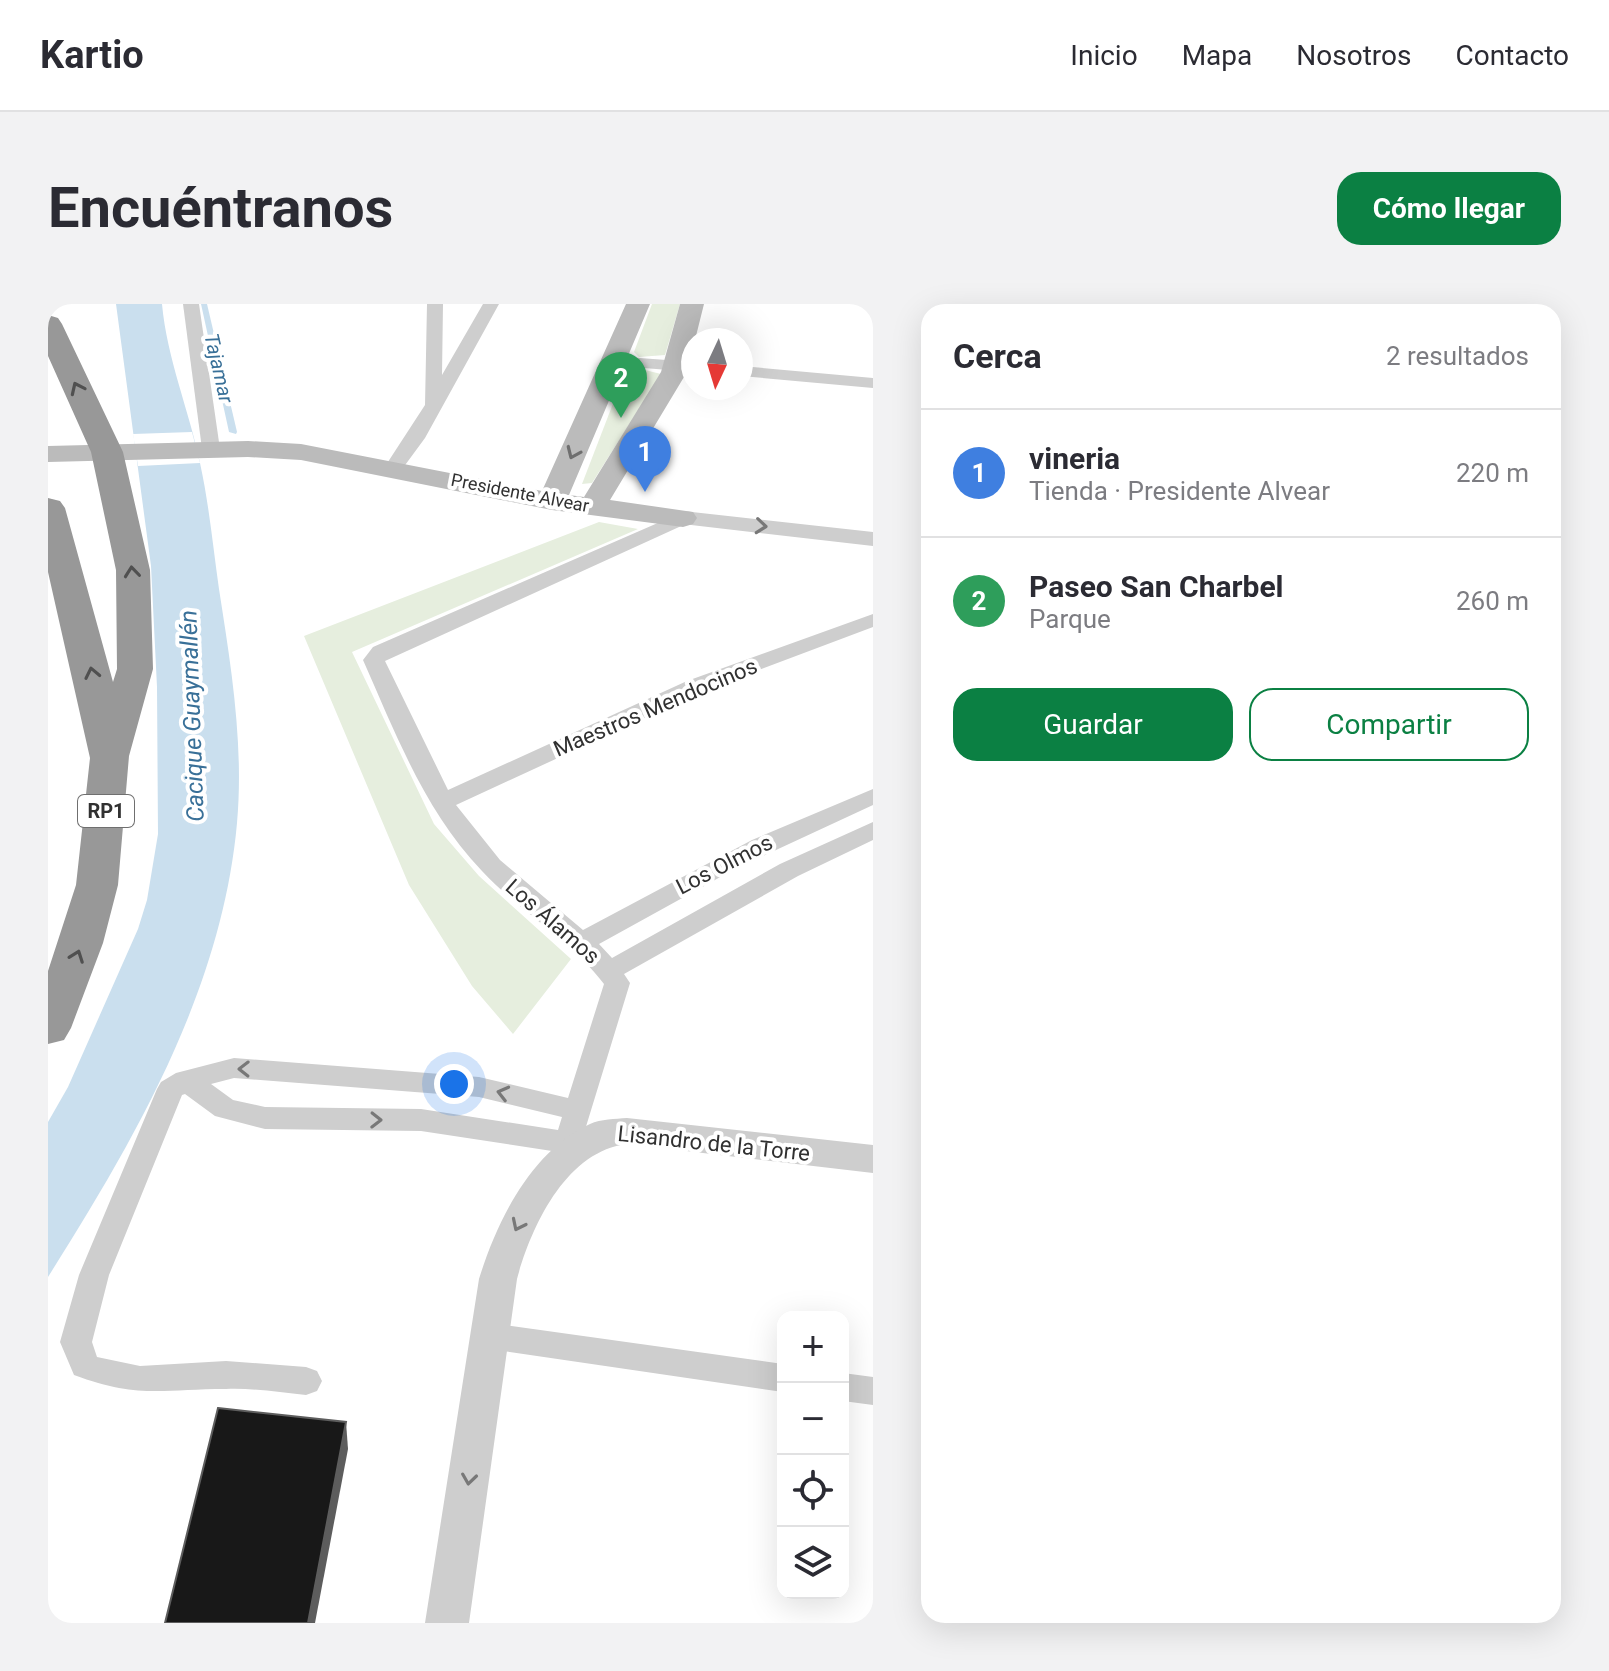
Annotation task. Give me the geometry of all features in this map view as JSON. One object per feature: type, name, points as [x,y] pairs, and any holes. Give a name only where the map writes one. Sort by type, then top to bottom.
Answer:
[{"type":"highway","points":[[48,324],[121,451],[133,570],[135,669],[110,758]]},
{"type":"highway","name":"RP1","points":[[48,508],[71,588],[110,758],[97,885],[81,943],[48,1028]]},
{"type":"main road","points":[[552,501],[638,304]]},
{"type":"main road","points":[[689,328],[692,304]]},
{"type":"main road","points":[[592,507],[681,372]]},
{"type":"main road","name":"Presidente Alvear","points":[[48,454],[204,449],[301,452],[552,501],[683,518]]},
{"type":"street","points":[[191,304],[204,449]]},
{"type":"street","points":[[433,407],[435,304]]},
{"type":"street","points":[[393,468],[416,438],[491,304]]},
{"type":"street","points":[[613,361],[681,366]]},
{"type":"street","points":[[753,372],[873,383]]},
{"type":"street","name":"Presidente Alvear","points":[[683,518],[873,539]]},
{"type":"street","name":"Los Álamos","points":[[447,1623],[490,1336],[507,1248],[534,1198],[566,1152],[617,983],[581,943],[492,867],[440,803],[374,660],[381,652],[683,518]]},
{"type":"street","name":"Maestros Mendocinos","points":[[440,803],[695,686],[873,620]]},
{"type":"street","name":"Los Olmos","points":[[581,943],[705,873],[821,816],[873,796]]},
{"type":"street","name":"Los Olmos","points":[[609,971],[789,870],[873,830]]},
{"type":"street","points":[[306,1381],[224,1375],[149,1382],[105,1374],[85,1366],[76,1342],[94,1275],[171,1089],[186,1080],[234,1068],[479,1087],[579,1111]]},
{"type":"street","points":[[186,1080],[225,1109],[265,1118],[421,1120],[566,1152]]},
{"type":"street","name":"Lisandro de la Torre","points":[[566,1152],[601,1134],[627,1131],[873,1159]]},
{"type":"street","points":[[490,1336],[777,1377]]},
{"type":"street","points":[[849,1388],[873,1391]]},
{"type":"green space","points":[[652,304],[680,304],[665,355],[639,357],[634,352]]},
{"type":"green space","points":[[641,369],[661,374],[592,483],[582,484],[624,375]]},
{"type":"green space","points":[[599,522],[638,529],[352,652],[434,824],[479,876],[571,959],[513,1034],[472,986],[409,885],[304,636]]},
{"type":"water","name":"Cacique Guaymallén","points":[[116,304],[162,304],[168,345],[195,443],[208,510],[235,705],[239,764],[237,823],[228,885],[194,1004],[142,1117],[48,1277],[48,1122],[68,1087],[138,929],[147,900],[158,834],[157,687],[151,566]]},
{"type":"pier","points":[[192,432],[200,463],[138,466],[133,434]]},
{"type":"building","points":[[218,1408],[346,1422],[308,1623],[165,1623]]},
{"type":"waterway","name":"Tajamar","points":[[204,304],[233,432]]},
{"type":"place","name":"Paseo San Charbel","points":[[621,418]]},
{"type":"place","name":"vineria","points":[[645,492]]}]
